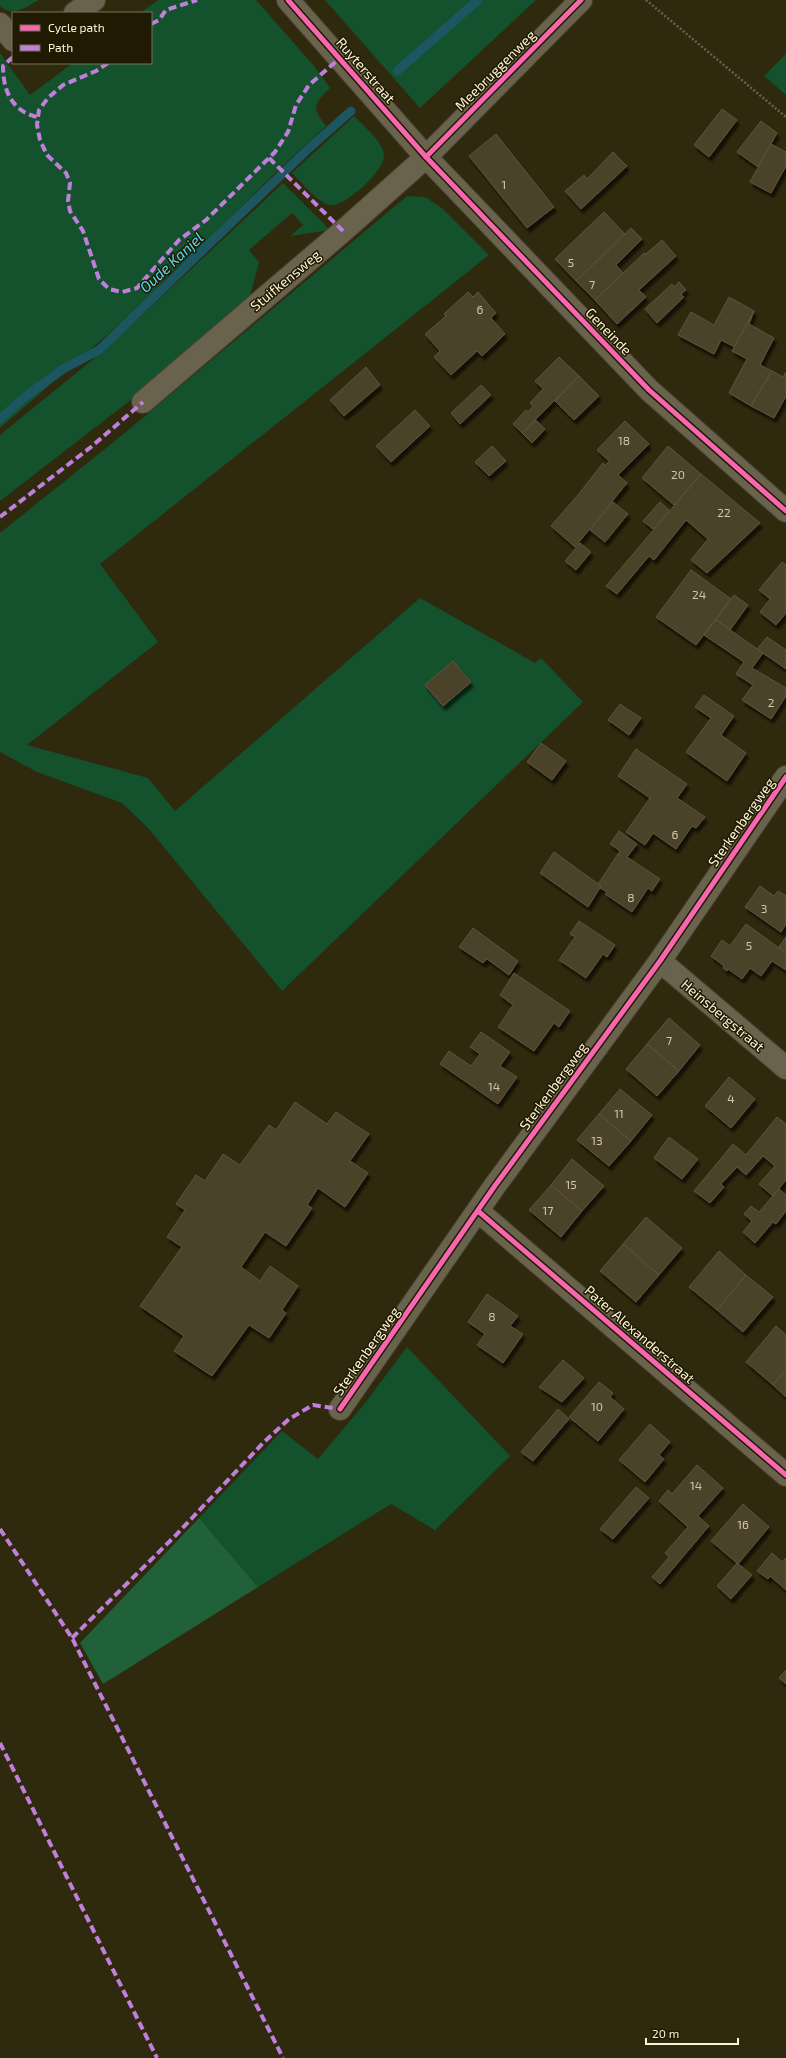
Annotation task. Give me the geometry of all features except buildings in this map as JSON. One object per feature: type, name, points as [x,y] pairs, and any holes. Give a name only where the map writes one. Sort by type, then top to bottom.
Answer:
[{"type":"street","points":[[76,12],[94,0]]},
{"type":"street","name":"Ruyterstraat","points":[[288,0],[426,156]]},
{"type":"street","name":"Meebruggenweg","points":[[426,156],[581,0]]},
{"type":"street","points":[[0,24],[12,39]]},
{"type":"street","name":"Stuifkensweg","points":[[143,402],[343,231],[426,156]]},
{"type":"street","name":"Geneinde","points":[[426,156],[649,390],[786,511]]},
{"type":"street","name":"Sterkenbergweg","points":[[340,1409],[478,1211],[660,961],[786,777]]},
{"type":"street","name":"Heinsbergstraat","points":[[660,961],[786,1068]]},
{"type":"street","name":"Pater Alexanderstraat","points":[[478,1211],[786,1475]]},
{"type":"path","points":[[646,0],[786,117]]},
{"type":"green space","points":[[0,0],[39,0],[19,10],[9,11],[0,6]]},
{"type":"green space","points":[[158,0],[256,0],[314,66],[330,88],[316,106],[316,110],[321,120],[326,126],[274,174],[197,251],[172,272],[137,309],[0,428],[0,53],[30,95],[72,64],[152,64],[152,12],[141,12]]},
{"type":"green space","points":[[325,0],[536,0],[420,108]]},
{"type":"green space","points":[[786,54],[786,95],[764,76]]},
{"type":"green space","points":[[354,116],[380,144],[384,155],[383,162],[363,187],[345,200],[337,204],[330,205],[315,196],[292,173]]},
{"type":"green space","points":[[283,183],[330,230],[290,236],[303,225],[292,213],[249,250],[259,262],[249,300],[145,389],[0,501],[0,435],[108,347]]},
{"type":"green space","points":[[407,196],[425,197],[442,208],[489,255],[100,564],[158,642],[27,745],[148,778],[175,811],[420,598],[535,663],[541,658],[583,702],[282,991],[149,829],[122,803],[37,772],[0,752],[0,533],[121,436]]},
{"type":"green space","points":[[407,1347],[510,1456],[435,1530],[391,1504],[258,1587],[199,1518],[282,1431],[318,1459],[365,1403]]},
{"type":"green space","points":[[199,1518],[258,1587],[103,1684],[80,1643]]},
{"type":"waterway","name":"Oude Kanjel","points":[[397,71],[478,0]]},
{"type":"waterway","name":"Oude Kanjel","points":[[0,419],[26,396],[63,369],[99,350],[307,150],[351,111]]},
{"type":"marked path","points":[[152,24],[159,20],[166,10],[197,0]]},
{"type":"marked path","points":[[12,58],[3,66],[3,75],[7,92],[15,105],[28,114],[37,117]]},
{"type":"marked path","points":[[106,64],[96,71],[63,85],[48,98],[39,110],[37,125],[40,140],[47,155],[66,173],[70,183],[68,201],[70,211],[83,231],[99,279],[109,289],[122,292],[137,288],[179,240],[206,220],[275,152],[288,132],[296,105],[309,85],[340,58]]},
{"type":"marked path","points":[[269,158],[343,231]]},
{"type":"marked path","points":[[0,517],[91,447],[143,402]]},
{"type":"marked path","points":[[72,1638],[175,1536],[264,1442],[289,1419],[313,1405],[340,1409]]},
{"type":"marked path","points":[[0,1529],[72,1638],[283,2058]]},
{"type":"marked path","points":[[0,1743],[157,2058]]},
{"type":"cycle path","points":[[288,0],[426,157],[649,390],[786,511]]},
{"type":"cycle path","points":[[426,157],[581,0]]},
{"type":"cycle path","points":[[340,1409],[494,1187],[660,961],[786,777]]},
{"type":"cycle path","points":[[478,1211],[786,1475]]}]
